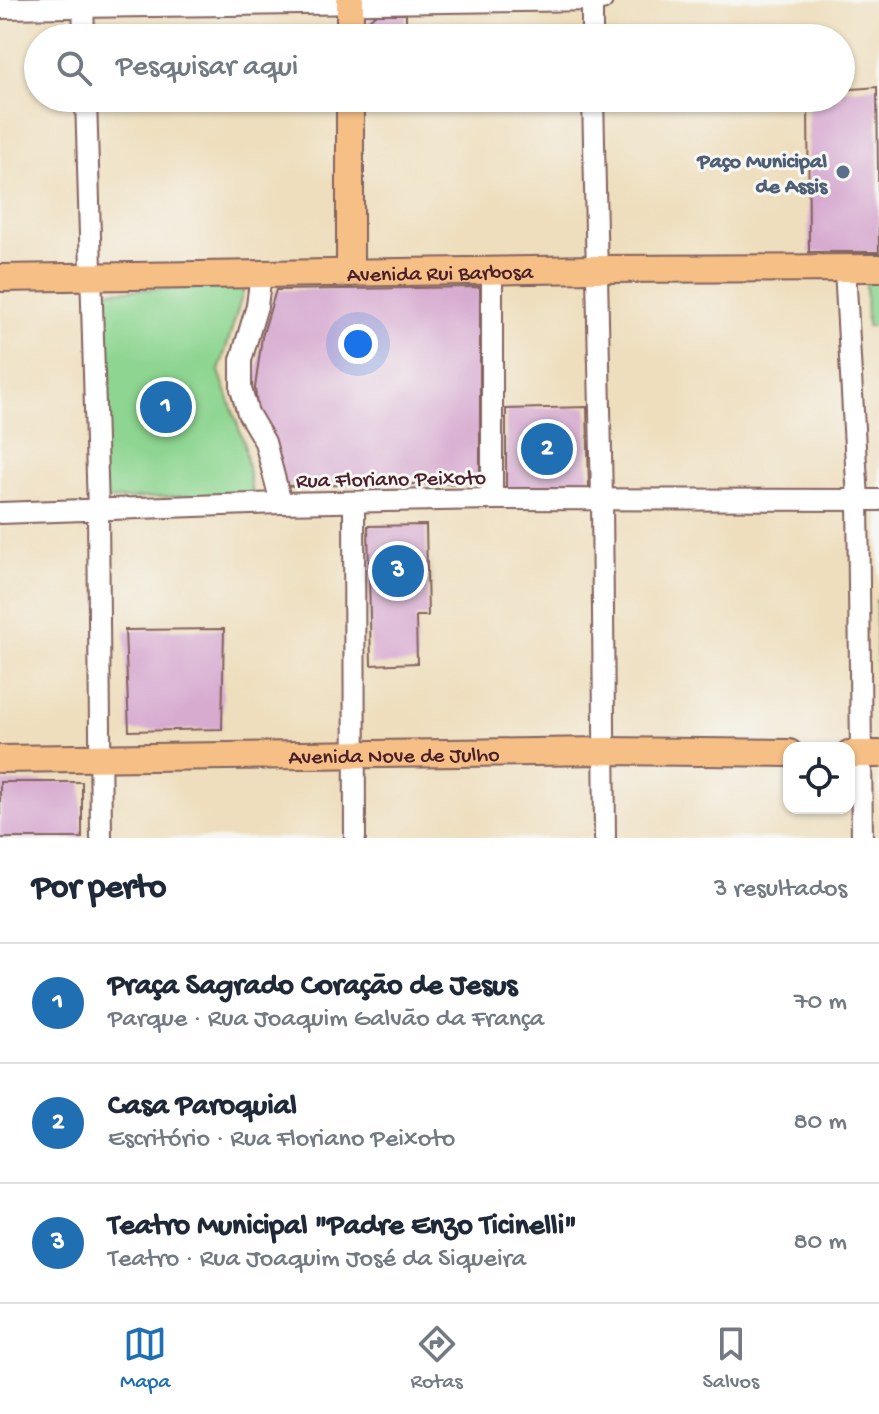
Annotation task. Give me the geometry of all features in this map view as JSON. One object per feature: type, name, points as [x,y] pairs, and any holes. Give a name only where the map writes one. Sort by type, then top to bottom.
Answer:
[{"type":"main road","points":[[350,1],[350,24]]},
{"type":"main road","points":[[350,112],[350,273]]},
{"type":"main road","name":"Avenida Rui Barbosa","points":[[0,278],[879,268]]},
{"type":"main road","name":"Avenida Nove de Julho","points":[[0,759],[604,751],[783,753]]},
{"type":"street","points":[[592,0],[592,24]]},
{"type":"street","points":[[0,8],[83,3],[602,0]]},
{"type":"street","points":[[83,3],[84,24]]},
{"type":"street","points":[[86,112],[98,511],[101,838]]},
{"type":"street","points":[[593,112],[602,498],[605,838]]},
{"type":"street","points":[[845,269],[869,500],[862,838]]},
{"type":"street","points":[[492,272],[492,499]]},
{"type":"street","points":[[261,274],[257,306],[241,360],[241,389],[248,413],[269,454],[281,503]]},
{"type":"street","name":"Rua Floriano Peixoto","points":[[0,513],[492,499],[869,500]]},
{"type":"street","points":[[354,502],[355,838]]},
{"type":"green space","points":[[879,279],[879,326],[867,326],[866,280]]},
{"type":"green space","points":[[245,286],[219,371],[244,443],[252,493],[102,500],[101,291]]},
{"type":"green space","points":[[876,600],[879,600],[879,738],[878,737]]},
{"type":"building","points":[[376,14],[406,14],[406,24],[367,22]]},
{"type":"building","name":"Paço Municipal de Assis","points":[[877,87],[879,252],[809,252],[808,112],[855,112],[855,89]]},
{"type":"building","points":[[480,287],[480,483],[278,486],[258,414],[255,388],[262,337],[276,290]]},
{"type":"building","points":[[587,407],[589,489],[506,488],[506,409]]},
{"type":"building","points":[[426,525],[428,616],[416,616],[417,663],[371,665],[368,526]]},
{"type":"building","points":[[224,629],[222,729],[129,731],[125,630]]},
{"type":"building","points":[[0,782],[82,782],[82,838],[0,838]]},
{"type":"place","name":"Paço Municipal de Assis","points":[[843,172]]},
{"type":"place","name":"Praça Sagrado Coração de Jesus","points":[[166,407]]},
{"type":"place","name":"Casa Paroquial","points":[[547,449]]},
{"type":"place","name":"Teatro Municipal \"Padre Enzo Ticinelli\"","points":[[398,571]]}]
